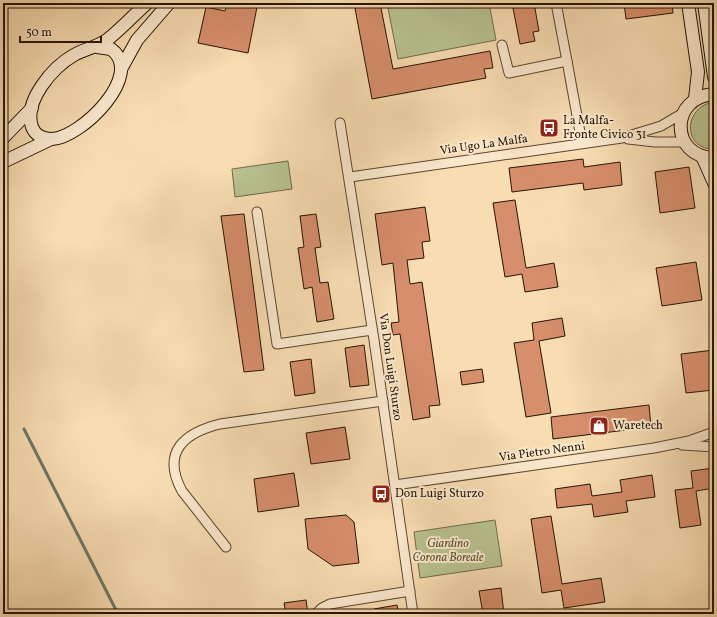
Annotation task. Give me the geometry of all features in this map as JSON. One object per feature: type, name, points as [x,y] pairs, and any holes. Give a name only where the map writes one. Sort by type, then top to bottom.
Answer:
[{"type":"street","points":[[97,47],[112,36],[147,3]]},
{"type":"street","points":[[3,162],[51,139],[72,132],[98,111],[115,89],[121,69],[137,40],[169,3]]},
{"type":"street","points":[[556,3],[568,61],[582,143]]},
{"type":"street","points":[[688,3],[698,72],[695,100]]},
{"type":"street","points":[[704,3],[714,77]]},
{"type":"street","points":[[502,44],[509,73],[568,61]]},
{"type":"street","points":[[51,139],[42,137],[34,132],[31,118],[32,108],[35,99],[47,81],[64,62],[80,52],[97,47],[108,47],[114,51],[120,59],[121,69]]},
{"type":"street","points":[[714,94],[704,95],[695,100],[683,113],[681,124],[685,142],[692,150],[702,156],[714,158]]},
{"type":"street","points":[[3,138],[32,108]]},
{"type":"street","name":"Via Ugo La Malfa","points":[[350,177],[622,138],[661,126],[683,113]]},
{"type":"street","name":"Via Don Luigi Sturzo","points":[[340,124],[350,177],[413,614]]},
{"type":"street","name":"Via Ugo La Malfa","points":[[622,138],[655,142],[685,142]]},
{"type":"street","points":[[702,156],[714,182]]},
{"type":"street","points":[[257,212],[278,344],[372,330]]},
{"type":"street","points":[[226,547],[182,491],[178,482],[174,457],[177,448],[182,441],[196,432],[220,424],[383,401]]},
{"type":"street","name":"Via Pietro Nenni","points":[[394,485],[674,445],[714,432]]},
{"type":"street","points":[[674,445],[714,447]]},
{"type":"street","points":[[316,614],[322,608],[330,604],[410,591]]},
{"type":"green space","points":[[387,3],[489,3],[496,40],[398,59]]},
{"type":"green space","points":[[709,103],[714,103],[714,149],[704,148],[697,144],[690,130],[694,114],[700,108]]},
{"type":"green space","points":[[288,161],[292,189],[235,197],[232,169]]},
{"type":"green space","name":"Giardino Corona Boreale","points":[[495,520],[502,566],[420,578],[414,532]]},
{"type":"building","points":[[227,3],[257,7],[248,53],[198,43],[206,7],[225,11]]},
{"type":"building","points":[[354,3],[380,3],[393,69],[490,51],[493,68],[484,69],[486,78],[372,99]]},
{"type":"building","points":[[512,3],[534,3],[539,31],[533,32],[535,41],[520,44]]},
{"type":"building","points":[[624,3],[672,3],[673,13],[626,19]]},
{"type":"building","points":[[583,159],[584,167],[620,162],[622,185],[584,190],[583,183],[512,192],[509,168]]},
{"type":"building","points":[[689,167],[695,208],[660,213],[655,172]]},
{"type":"building","points":[[515,200],[526,268],[554,263],[558,287],[525,292],[522,274],[505,277],[493,203]]},
{"type":"building","points":[[425,207],[430,241],[422,242],[424,258],[407,260],[410,284],[422,282],[440,405],[429,406],[430,417],[413,420],[400,334],[393,335],[391,323],[399,322],[393,263],[382,265],[375,214]]},
{"type":"building","points":[[244,214],[264,370],[244,372],[221,216]]},
{"type":"building","points":[[316,214],[321,247],[315,248],[320,283],[328,282],[334,319],[317,322],[312,287],[304,289],[298,248],[304,247],[300,216]]},
{"type":"building","points":[[696,262],[702,300],[662,306],[656,268]]},
{"type":"building","points":[[562,318],[565,336],[539,341],[551,413],[526,417],[514,343],[534,340],[532,323]]},
{"type":"building","points":[[364,345],[369,385],[350,387],[345,348]]},
{"type":"building","points":[[714,350],[714,390],[686,393],[681,354]]},
{"type":"building","points":[[311,359],[315,393],[295,396],[290,362]]},
{"type":"building","points":[[482,369],[484,382],[462,385],[460,372]]},
{"type":"building","points":[[649,405],[651,427],[553,439],[551,417]]},
{"type":"building","points":[[345,427],[350,459],[311,464],[306,433]]},
{"type":"building","points":[[714,468],[714,488],[696,491],[701,525],[680,528],[675,490],[693,488],[691,471]]},
{"type":"building","points":[[294,473],[299,506],[258,512],[254,479]]},
{"type":"building","points":[[652,475],[655,497],[626,501],[628,512],[594,517],[592,504],[557,508],[555,489],[590,484],[592,496],[622,492],[620,480]]},
{"type":"building","points":[[346,515],[354,522],[359,563],[333,566],[308,549],[305,519]]},
{"type":"building","points":[[551,516],[562,584],[601,578],[605,602],[564,608],[561,590],[542,593],[531,519]]},
{"type":"building","points":[[501,588],[504,614],[483,614],[479,591]]},
{"type":"building","points":[[306,600],[308,614],[286,614],[284,603]]},
{"type":"building","points":[[397,605],[399,614],[374,614],[374,609]]},
{"type":"waterway","points":[[24,429],[118,614]]},
{"type":"place","name":"La Malfa- Fronte Civico 31","points":[[549,128]]},
{"type":"place","name":"Waretech","points":[[599,426]]},
{"type":"place","name":"Don Luigi Sturzo","points":[[381,494]]}]
